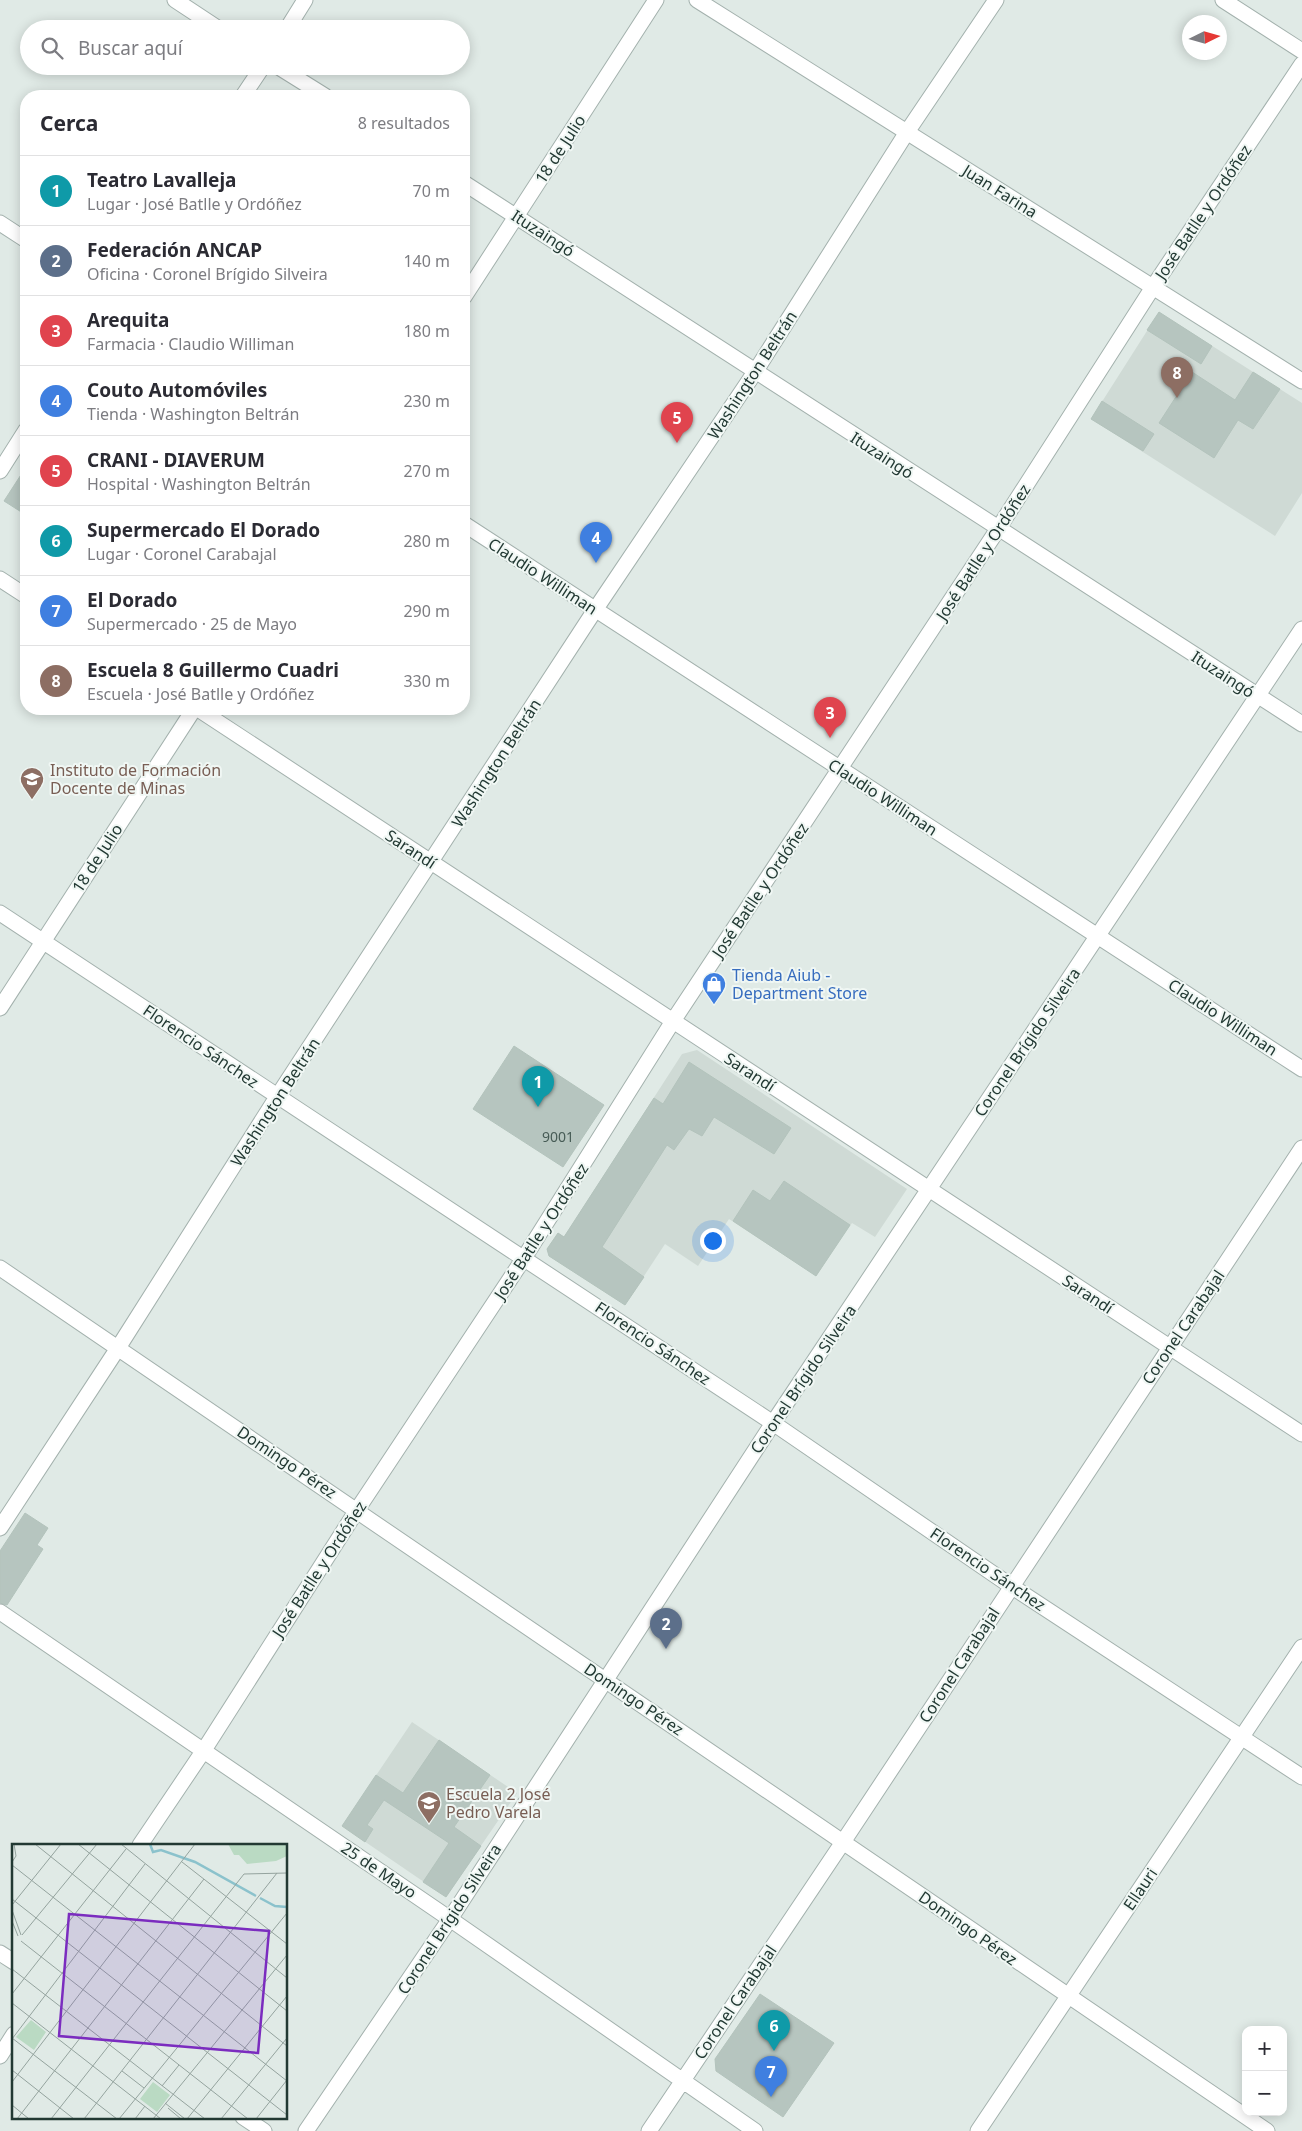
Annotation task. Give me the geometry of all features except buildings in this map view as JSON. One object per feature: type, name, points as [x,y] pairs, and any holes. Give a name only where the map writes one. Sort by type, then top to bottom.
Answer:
[{"type":"street","points":[[175,0],[205,20]]},
{"type":"street","points":[[293,20],[305,0]]},
{"type":"street","name":"18 de Julio","points":[[470,288],[656,0]]},
{"type":"street","name":"Juan Farina","points":[[697,0],[1302,381]]},
{"type":"street","name":"Washington Beltrán","points":[[0,1528],[118,1348],[277,1097],[595,610],[755,372],[907,132],[996,0]]},
{"type":"street","points":[[1223,0],[1302,51]]},
{"type":"street","name":"José Batlle y Ordóñez","points":[[141,1844],[204,1750],[357,1510],[524,1258],[673,1021],[998,529],[1153,287],[1302,64]]},
{"type":"street","points":[[247,90],[257,75]]},
{"type":"street","points":[[291,75],[315,90]]},
{"type":"street","name":"Ituzaingó","points":[[470,187],[1302,724]]},
{"type":"street","points":[[0,224],[20,236]]},
{"type":"street","points":[[0,471],[20,439]]},
{"type":"street","name":"Claudio Williman","points":[[470,528],[1302,1069]]},
{"type":"street","points":[[0,579],[20,592]]},
{"type":"street","name":"Coronel Brígido Silveira","points":[[306,2131],[450,1919],[774,1422],[1302,629]]},
{"type":"street","name":"18 de Julio","points":[[0,1008],[192,715]]},
{"type":"street","name":"Sarandí","points":[[205,715],[1302,1434]]},
{"type":"street","name":"Florencio Sánchez","points":[[0,913],[277,1097],[774,1422],[1011,1586],[1302,1777]]},
{"type":"street","name":"Coronel Carabajal","points":[[648,2131],[843,1842],[1302,1148]]},
{"type":"street","name":"Domingo Pérez","points":[[0,1268],[1267,2131]]},
{"type":"street","name":"25 de Mayo","points":[[0,1612],[450,1919],[755,2131]]},
{"type":"street","name":"Ellauri","points":[[978,2131],[1302,1647]]},
{"type":"street","points":[[0,1953],[12,1961]]},
{"type":"street","points":[[0,2056],[12,2037]]},
{"type":"street","points":[[244,2118],[264,2131]]},
{"type":"shaded area","points":[[1159,312],[1302,403],[1302,493],[1275,536],[1091,419]]},
{"type":"shaded area","points":[[697,1050],[907,1189],[875,1237],[852,1223],[816,1276],[729,1219],[698,1266],[665,1244],[625,1305],[549,1256],[547,1249],[558,1233],[564,1237],[682,1054]]},
{"type":"shaded area","points":[[412,1722],[517,1793],[446,1897],[342,1826]]},
{"type":"place","name":"Escuela 8 Guillermo Cuadri","points":[[1177,398]]},
{"type":"place","name":"CRANI - DIAVERUM","points":[[677,443]]},
{"type":"place","name":"Couto Automóviles","points":[[596,563]]},
{"type":"place","name":"Arequita","points":[[830,738]]},
{"type":"place","name":"Instituto de Formación Docente de Minas","points":[[32,800]]},
{"type":"place","name":"Tienda Aiub - Department Store","points":[[714,1005]]},
{"type":"place","name":"Teatro Lavalleja","points":[[538,1107]]},
{"type":"place","name":"Federación ANCAP","points":[[666,1649]]},
{"type":"place","name":"Escuela 2 José Pedro Varela","points":[[429,1824]]},
{"type":"place","name":"Supermercado El Dorado","points":[[774,2051]]},
{"type":"place","name":"El Dorado","points":[[771,2097]]}]
